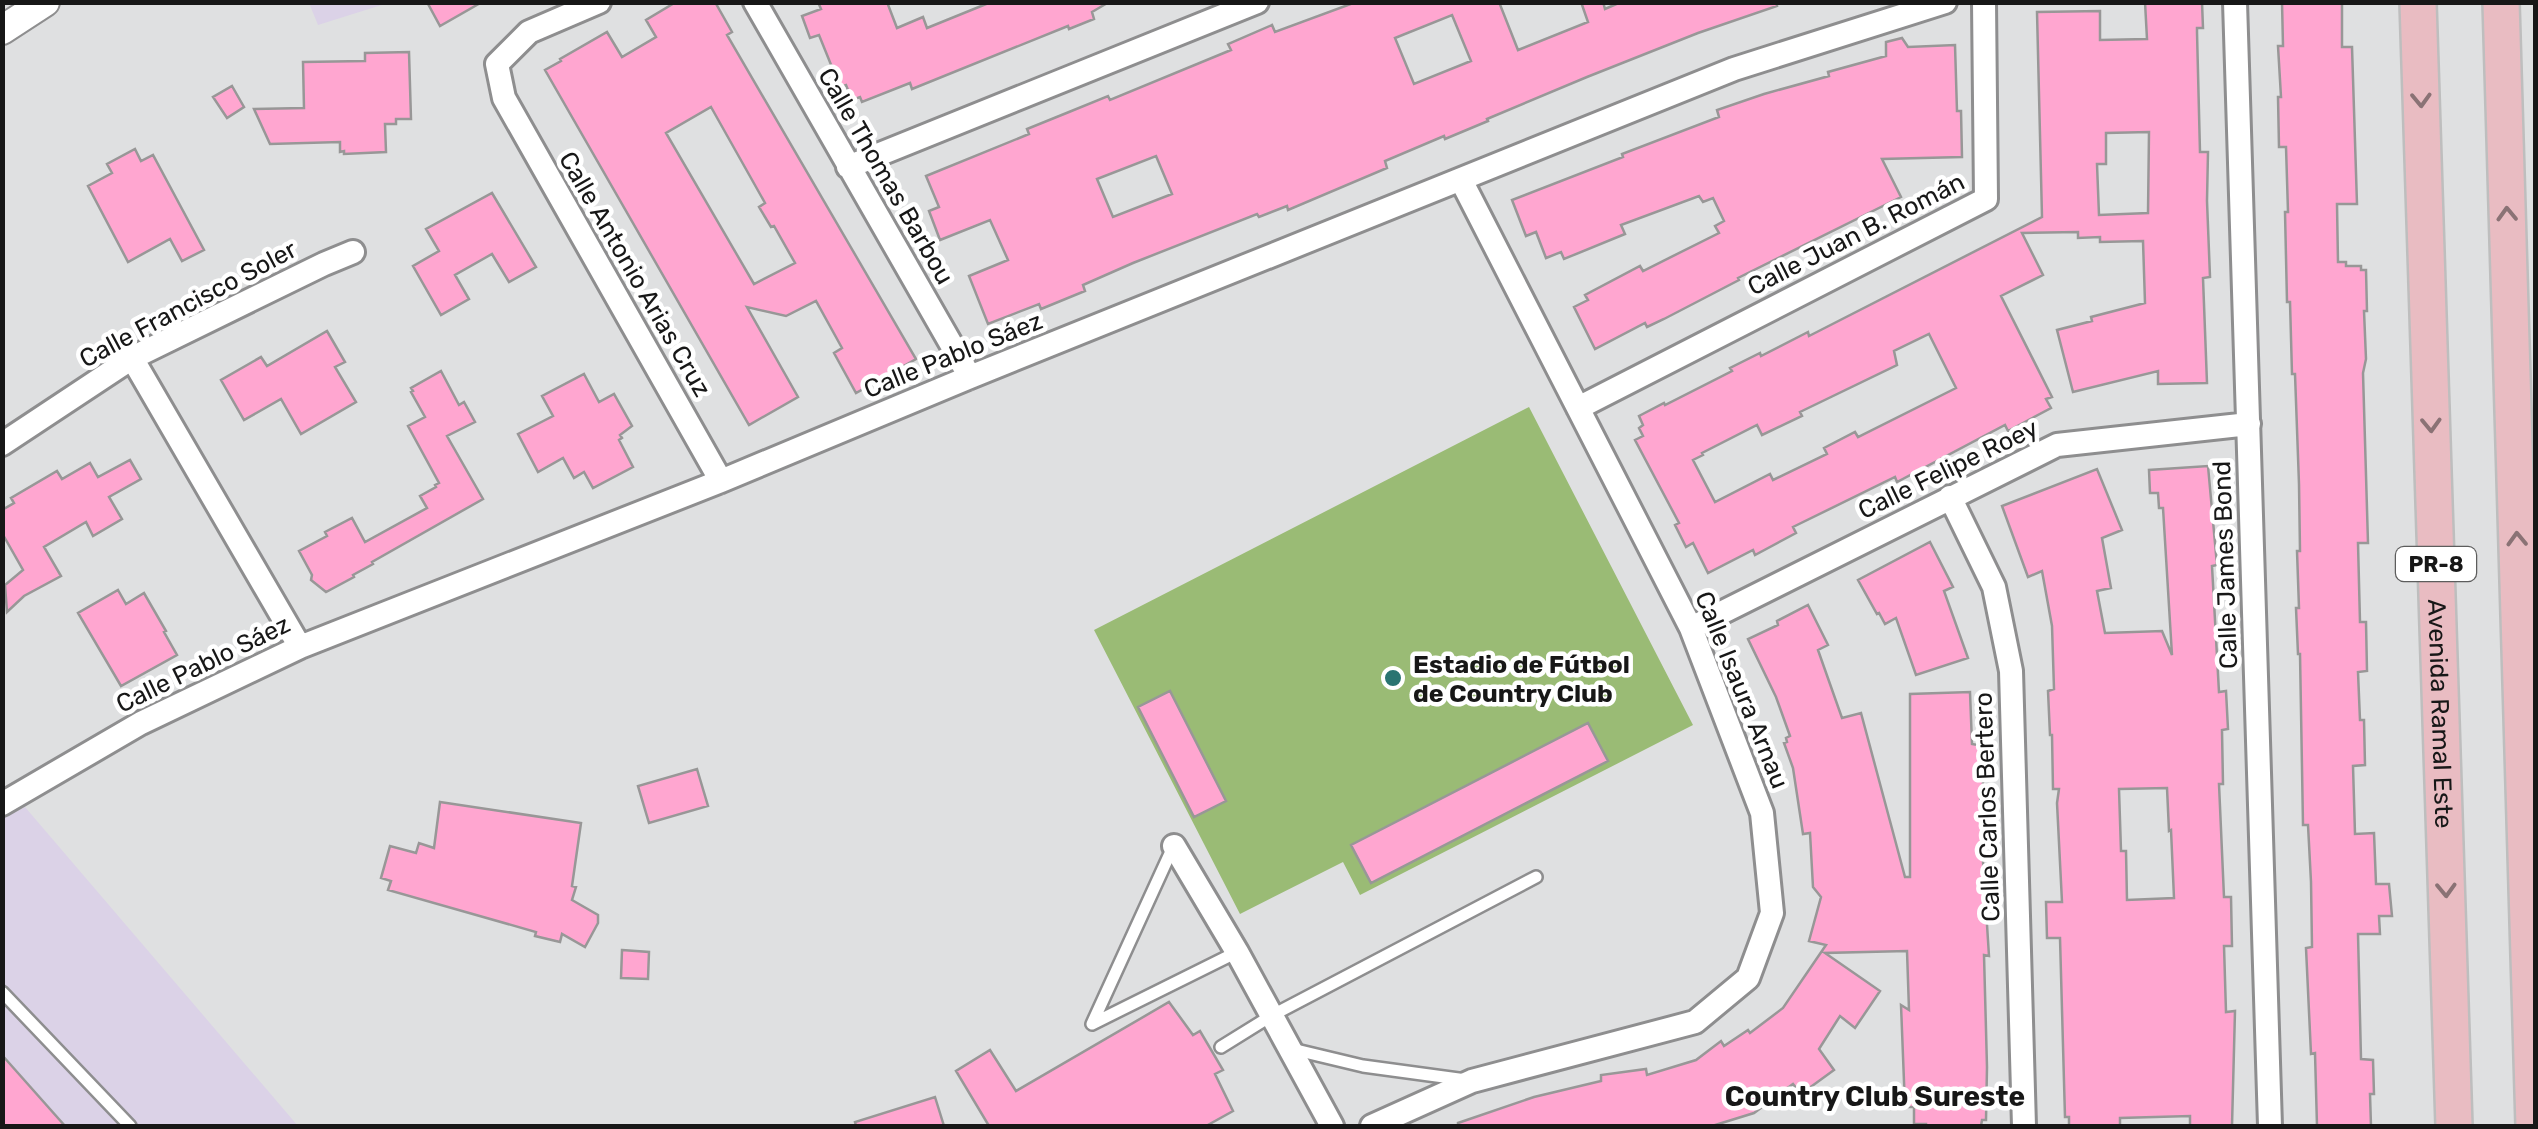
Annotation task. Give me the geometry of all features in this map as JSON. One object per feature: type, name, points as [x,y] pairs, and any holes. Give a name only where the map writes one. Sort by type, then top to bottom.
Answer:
[{"type":"main road","name":"Avenida Ramal Este","points":[[2418,2],[2454,1126]]},
{"type":"main road","points":[[2501,2],[2534,1126]]},
{"type":"street","points":[[2,30],[45,2]]},
{"type":"street","name":"Calle Antonio Arias Cruz","points":[[599,2],[529,32],[497,64],[504,98],[721,481]]},
{"type":"street","name":"Calle Thomas Barbou","points":[[754,2],[970,377]]},
{"type":"street","points":[[848,167],[1256,2]]},
{"type":"street","name":"Calle Pablo Sáez","points":[[2,804],[140,722],[300,647],[721,481],[1734,68],[1945,2]]},
{"type":"street","name":"Calle Juan B. Román","points":[[1578,408],[1986,198],[1984,2]]},
{"type":"street","name":"Calle James Bond","points":[[2235,2],[2270,1126]]},
{"type":"street","name":"Calle Isaura Arnau","points":[[1372,1126],[1472,1081],[1695,1022],[1748,978],[1772,913],[1762,813],[1691,628],[1461,180]]},
{"type":"street","name":"Calle Francisco Soler","points":[[2,444],[132,358],[353,252]]},
{"type":"street","points":[[132,358],[300,647]]},
{"type":"street","name":"Calle Felipe Roey","points":[[1691,628],[2058,446],[2249,424]]},
{"type":"street","name":"Calle Carlos Bertero","points":[[1950,498],[1994,588],[2011,671],[2024,1126]]},
{"type":"street","points":[[1174,846],[1332,1126]]},
{"type":"lane","points":[[1174,846],[1092,1024],[1237,952]]},
{"type":"lane","points":[[1221,1047],[1272,1016],[1536,877]]},
{"type":"lane","points":[[2,992],[130,1126]]},
{"type":"lane","points":[[1288,1048],[1363,1066],[1472,1081]]},
{"type":"shaded area","points":[[309,3],[388,3],[318,25]]},
{"type":"shaded area","points":[[25,807],[298,1126],[3,1126],[2,819]]},
{"type":"green space","name":"Estadio de Fútbol de Country Club","points":[[1529,407],[1693,725],[1360,895],[1343,862],[1240,914],[1094,630]]},
{"type":"building","points":[[427,2],[482,2],[440,26]]},
{"type":"building","points":[[676,2],[715,2],[732,32],[727,35],[916,359],[856,393],[834,353],[842,348],[816,301],[786,316],[747,307],[798,397],[749,425],[545,70],[607,32],[622,57],[656,37],[646,20]],"holes":[[[711,107],[765,203],[759,207],[795,263],[754,284],[666,133]]]},
{"type":"building","points":[[818,2],[887,2],[897,28],[923,17],[927,28],[991,2],[1109,2],[1092,12],[1094,19],[912,89],[910,83],[862,102],[860,97],[852,100],[846,85],[840,87],[819,35],[810,38],[802,16],[821,9]]},
{"type":"building","points":[[1356,2],[1499,2],[1518,50],[1588,22],[1581,2],[1603,2],[1605,9],[1621,2],[1776,2],[1777,6],[1698,33],[1445,139],[1444,136],[1385,161],[1387,168],[1288,210],[1287,206],[1259,217],[1257,214],[1133,263],[1083,285],[1085,291],[1041,309],[1039,304],[988,324],[969,276],[1008,260],[990,220],[940,240],[929,211],[939,207],[926,176],[1029,134],[1027,129],[1231,50],[1228,44],[1272,25],[1275,32]],"holes":[[[1452,15],[1471,61],[1414,84],[1395,38]],[[1156,156],[1172,194],[1113,217],[1097,179]]]},
{"type":"building","points":[[2145,2],[2202,2],[2203,28],[2197,28],[2197,32],[2200,152],[2208,152],[2210,277],[2203,278],[2207,383],[2158,384],[2158,371],[2073,392],[2057,330],[2145,303],[2143,241],[2100,242],[2100,237],[2078,238],[2078,232],[2022,233],[2043,275],[2001,296],[2052,397],[2046,399],[2051,408],[2008,431],[2005,425],[1897,482],[1895,477],[1793,527],[1796,533],[1755,555],[1753,550],[1708,573],[1693,543],[1686,547],[1675,525],[1679,523],[1635,440],[1643,436],[1639,416],[1732,371],[1730,368],[1760,353],[1761,356],[1808,332],[1809,336],[2042,217],[2037,12],[2100,11],[2100,40],[2147,39]],"holes":[[[2149,132],[2148,213],[2099,215],[2097,164],[2106,164],[2106,133]],[[1929,334],[1956,388],[1858,437],[1855,432],[1824,448],[1827,454],[1773,480],[1770,474],[1715,502],[1693,460],[1757,425],[1762,435],[1802,416],[1800,412],[1897,365],[1894,351]]]},
{"type":"building","points":[[2282,2],[2342,2],[2342,47],[2352,47],[2357,204],[2337,204],[2338,262],[2366,270],[2363,373],[2368,543],[2358,543],[2360,622],[2366,622],[2367,671],[2358,672],[2365,765],[2353,766],[2355,834],[2374,833],[2376,884],[2389,884],[2392,916],[2379,916],[2380,934],[2358,934],[2361,1059],[2373,1060],[2371,1126],[2317,1126],[2315,1053],[2311,1054],[2306,948],[2312,947],[2311,882],[2308,825],[2303,825],[2296,608],[2299,484],[2295,374],[2287,302],[2286,147],[2279,147],[2278,46],[2283,46]]},
{"type":"building","points":[[1902,38],[1908,47],[1955,45],[1962,157],[1882,159],[1901,197],[1664,319],[1647,327],[1645,323],[1595,349],[1574,307],[1588,300],[1585,295],[1640,266],[1643,271],[1719,233],[1715,226],[1724,221],[1713,198],[1703,202],[1699,196],[1621,225],[1625,234],[1564,259],[1561,252],[1546,258],[1536,232],[1526,236],[1512,200],[1719,117],[1717,110],[1886,56],[1886,42]]},
{"type":"building","points":[[409,52],[411,119],[385,124],[386,152],[344,154],[340,152],[340,142],[270,144],[254,109],[304,108],[303,62],[365,61],[365,53]]},
{"type":"building","points":[[232,86],[244,107],[227,118],[213,97]]},
{"type":"building","points":[[135,149],[141,161],[153,155],[204,250],[182,261],[170,239],[128,262],[88,186],[112,173],[107,164]]},
{"type":"building","points":[[492,193],[536,267],[509,282],[492,254],[455,275],[469,299],[441,315],[413,266],[439,251],[426,229]]},
{"type":"building","points":[[327,331],[345,362],[335,367],[356,402],[301,434],[281,399],[244,420],[221,380],[261,357],[267,366]]},
{"type":"building","points":[[441,371],[459,405],[464,402],[475,422],[447,436],[483,499],[326,592],[311,580],[299,551],[352,518],[365,542],[427,508],[420,496],[439,483],[408,426],[425,417],[411,388]]},
{"type":"building","points":[[584,374],[599,402],[614,394],[632,426],[619,440],[633,467],[593,488],[584,472],[574,478],[563,458],[538,472],[518,434],[553,416],[542,396]]},
{"type":"building","points":[[130,460],[141,479],[109,497],[122,519],[93,536],[86,522],[44,547],[61,576],[24,596],[7,612],[5,585],[23,570],[2,533],[2,510],[14,503],[11,498],[57,471],[62,479],[90,463],[98,477]]},
{"type":"building","points":[[2208,466],[2217,565],[2212,566],[2219,692],[2226,691],[2228,729],[2222,730],[2223,784],[2219,784],[2224,897],[2231,897],[2232,946],[2224,946],[2226,1012],[2235,1011],[2232,1126],[2190,1126],[2190,1116],[2120,1118],[2120,1126],[2069,1126],[2069,1117],[2065,1117],[2060,938],[2047,938],[2046,902],[2062,902],[2059,789],[2053,789],[2048,691],[2054,689],[2052,626],[2042,571],[2028,577],[2002,506],[2097,469],[2122,530],[2102,538],[2111,588],[2097,591],[2105,633],[2162,631],[2172,655],[2163,508],[2159,508],[2158,493],[2150,493],[2149,470]],"holes":[[[2167,788],[2174,898],[2127,900],[2119,789]]]},
{"type":"building","points":[[1930,542],[1953,587],[1944,591],[1968,658],[1916,675],[1896,618],[1885,624],[1858,580]]},
{"type":"building","points":[[118,590],[126,604],[144,593],[177,655],[121,686],[78,613]]},
{"type":"building","points":[[1808,605],[1828,645],[1818,650],[1842,718],[1861,713],[1905,877],[1910,877],[1910,694],[1970,692],[1972,744],[1983,746],[1980,793],[1989,956],[1984,955],[1986,1120],[1982,1120],[1981,1126],[1926,1126],[1914,1124],[1914,1107],[1905,1107],[1901,1005],[1909,1010],[1907,951],[1825,953],[1880,991],[1855,1028],[1840,1016],[1819,1049],[1834,1070],[1801,1094],[1793,1084],[1754,1113],[1712,1126],[1458,1126],[1534,1097],[1601,1081],[1601,1075],[1646,1069],[1647,1075],[1696,1060],[1721,1041],[1724,1046],[1748,1030],[1750,1033],[1783,1008],[1826,945],[1809,941],[1821,897],[1813,887],[1810,833],[1803,834],[1793,768],[1784,743],[1790,736],[1748,639]]},
{"type":"building","points":[[1170,691],[1226,801],[1194,817],[1138,707]]},
{"type":"building","points":[[1588,723],[1608,761],[1371,883],[1351,845]]},
{"type":"building","points":[[697,769],[708,806],[649,823],[638,786]]},
{"type":"building","points":[[440,802],[581,823],[572,900],[598,915],[598,923],[585,947],[562,934],[560,942],[535,936],[536,932],[388,890],[391,881],[381,878],[390,846],[416,853],[419,843],[434,848]]},
{"type":"building","points":[[622,950],[649,952],[648,979],[621,978]]},
{"type":"building","points":[[1169,1002],[1193,1035],[1200,1031],[1223,1070],[1215,1074],[1233,1111],[1206,1126],[989,1126],[956,1071],[990,1050],[1016,1091]]},
{"type":"building","points":[[2,1055],[65,1126],[2,1126]]},
{"type":"building","points":[[935,1097],[944,1126],[856,1126],[855,1122]]},
{"type":"place","name":"Estadio de Fútbol de Country Club","points":[[1393,678]]},
{"type":"district","name":"Country Club Sureste","points":[[1875,1096]]}]
